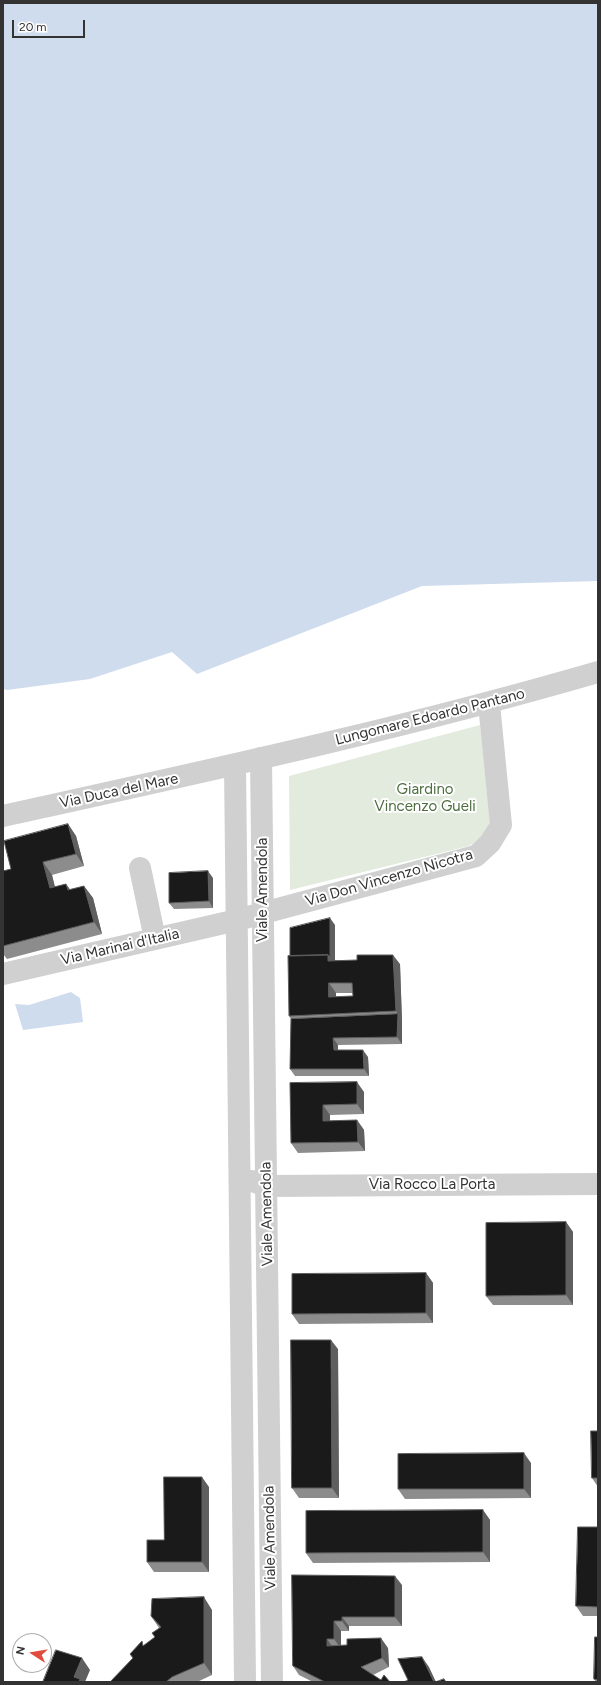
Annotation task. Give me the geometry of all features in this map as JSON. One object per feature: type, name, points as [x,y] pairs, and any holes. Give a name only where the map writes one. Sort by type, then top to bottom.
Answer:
[{"type":"street","name":"Lungomare Edoardo Pantano","points":[[235,765],[489,704],[598,672]]},
{"type":"street","name":"Via Don Vincenzo Nicotra","points":[[237,920],[476,856],[490,843],[501,825],[489,704]]},
{"type":"street","name":"Viale Amendola","points":[[262,758],[272,1676]]},
{"type":"street","name":"Viale Amendola","points":[[235,765],[245,1676]]},
{"type":"street","name":"Via Duca del Mare","points":[[3,816],[235,765]]},
{"type":"street","points":[[140,868],[155,939]]},
{"type":"street","name":"Via Marinai d'Italia","points":[[3,974],[237,920]]},
{"type":"street","points":[[240,1173],[249,1180],[266,1186]]},
{"type":"street","name":"Via Rocco La Porta","points":[[266,1186],[598,1184]]},
{"type":"green space","name":"Giardino Vincenzo Gueli","points":[[480,725],[490,821],[481,838],[469,846],[290,890],[289,776]]},
{"type":"water","points":[[3,3],[598,3],[598,581],[422,586],[197,674],[172,652],[90,679],[7,690],[3,689]]},
{"type":"water","points":[[71,992],[80,998],[83,1022],[23,1030],[15,1004],[29,1005]]},
{"type":"building","points":[[68,824],[76,854],[43,862],[50,888],[66,884],[68,890],[84,886],[94,922],[3,946],[3,871],[11,869],[4,841]]},
{"type":"building","points":[[208,871],[209,901],[169,903],[169,873]]},
{"type":"building","points":[[330,918],[330,957],[328,955],[290,956],[290,928]]},
{"type":"building","points":[[328,955],[328,961],[357,960],[357,955],[393,955],[396,1011],[289,1016],[288,956]],"holes":[[[329,983],[352,983],[353,996],[329,997]]]},
{"type":"building","points":[[398,1014],[397,1037],[333,1038],[334,1050],[363,1050],[364,1069],[290,1069],[291,1019]]},
{"type":"building","points":[[357,1082],[357,1104],[323,1105],[323,1121],[357,1120],[358,1142],[291,1143],[290,1083]]},
{"type":"building","points":[[566,1222],[566,1295],[486,1296],[486,1223]]},
{"type":"building","points":[[426,1273],[426,1313],[292,1314],[292,1274]]},
{"type":"building","points":[[291,1340],[331,1340],[332,1488],[292,1488]]},
{"type":"building","points":[[591,1431],[598,1431],[598,1478],[592,1478]]},
{"type":"building","points":[[524,1453],[524,1489],[398,1489],[398,1454]]},
{"type":"building","points":[[164,1477],[202,1477],[202,1562],[147,1562],[147,1540],[164,1540]]},
{"type":"building","points":[[483,1510],[483,1552],[306,1553],[306,1511]]},
{"type":"building","points":[[578,1527],[598,1527],[598,1607],[576,1606]]},
{"type":"building","points":[[292,1575],[395,1576],[395,1617],[342,1617],[342,1621],[334,1621],[334,1639],[327,1639],[327,1646],[347,1645],[347,1639],[381,1638],[382,1658],[361,1667],[381,1680],[384,1675],[390,1682],[325,1682],[293,1666]]},
{"type":"building","points":[[204,1597],[204,1663],[172,1677],[166,1682],[110,1682],[133,1658],[130,1654],[142,1641],[143,1646],[155,1637],[152,1633],[161,1627],[151,1616],[152,1599]]},
{"type":"building","points":[[595,1637],[598,1637],[598,1680],[594,1679]]},
{"type":"building","points":[[56,1650],[82,1658],[74,1677],[80,1679],[79,1682],[43,1682],[47,1673],[52,1673],[52,1660]]},
{"type":"building","points":[[422,1657],[434,1682],[404,1682],[408,1680],[398,1659]]},
{"type":"building","points":[[444,1679],[446,1682],[436,1682]]}]
